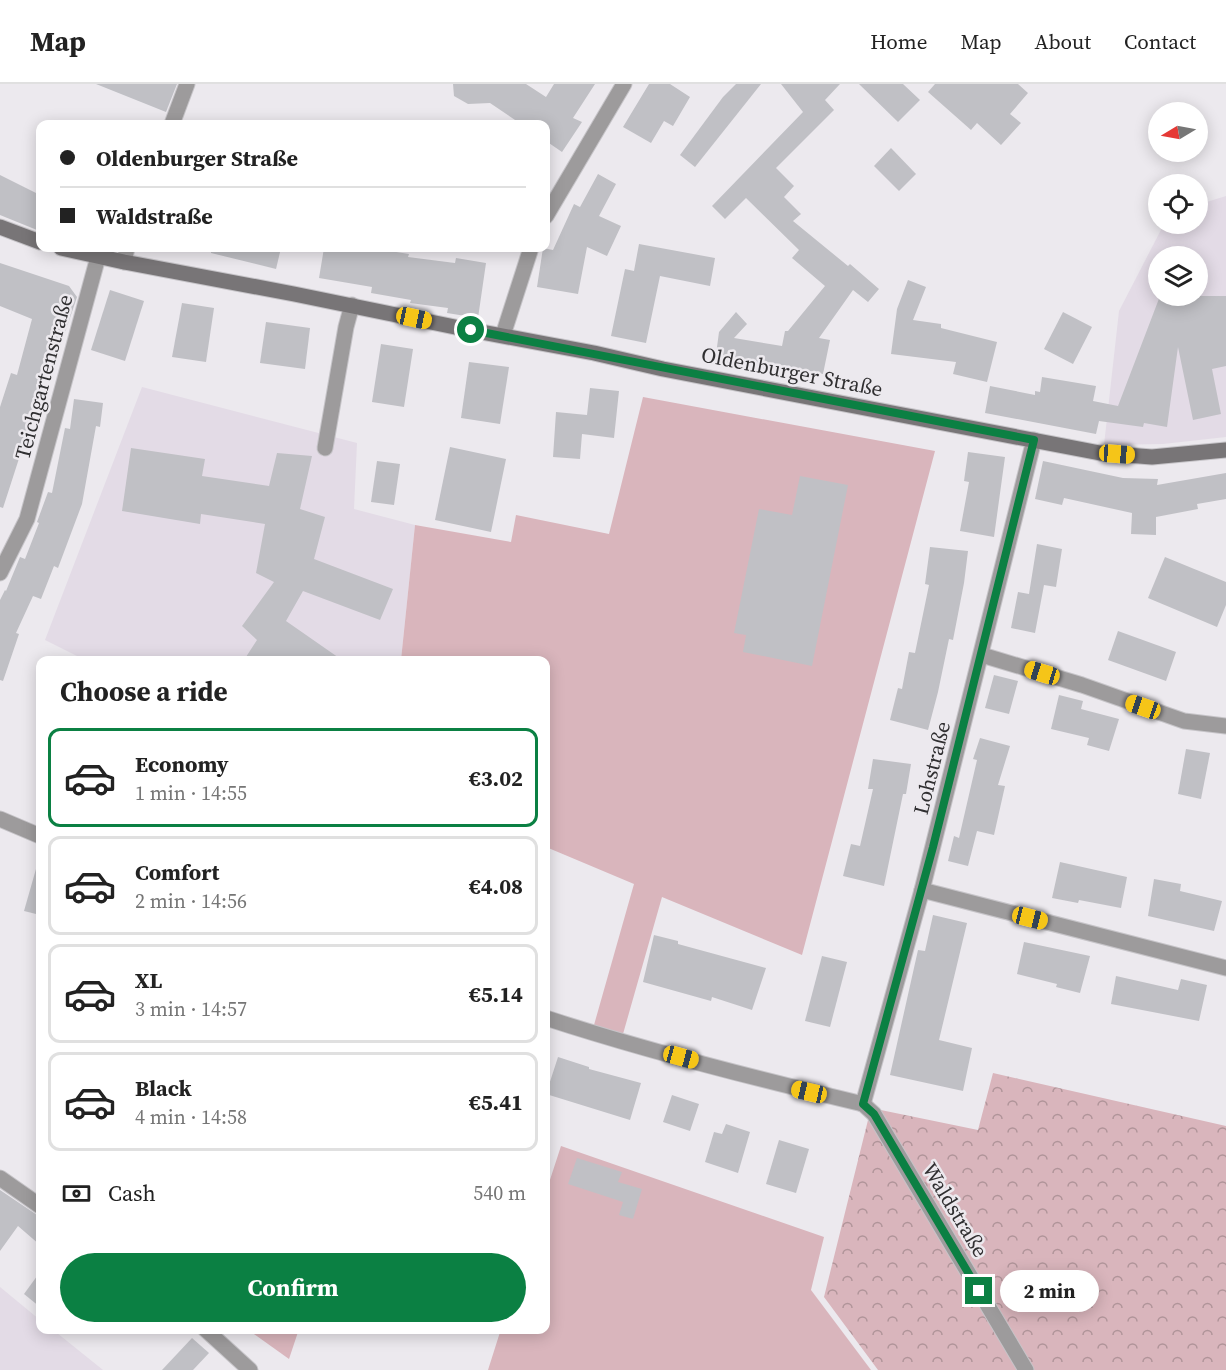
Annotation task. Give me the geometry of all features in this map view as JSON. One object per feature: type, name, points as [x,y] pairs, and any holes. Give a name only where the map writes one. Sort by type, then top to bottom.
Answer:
[{"type":"main road","points":[[0,227],[36,240]]},
{"type":"main road","name":"Oldenburger Straße","points":[[77,252],[98,257],[125,255],[352,305],[1100,453],[1152,457],[1226,450]]},
{"type":"street","points":[[173,120],[187,84]]},
{"type":"street","points":[[550,209],[624,84]]},
{"type":"street","points":[[503,335],[530,252]]},
{"type":"street","name":"Teichgartenstraße","points":[[0,573],[27,519],[98,257]]},
{"type":"street","points":[[325,448],[346,327],[352,305]]},
{"type":"street","name":"Lohstraße","points":[[863,1104],[922,890],[1034,440]]},
{"type":"street","points":[[982,655],[1184,721],[1226,726]]},
{"type":"street","points":[[0,819],[36,834]]},
{"type":"street","points":[[922,890],[1226,968]]},
{"type":"street","points":[[550,1019],[606,1037],[863,1104]]},
{"type":"street","name":"Waldstraße","points":[[863,1104],[874,1114],[1026,1370]]},
{"type":"street","points":[[0,1178],[36,1203]]},
{"type":"street","points":[[210,1334],[250,1370]]},
{"type":"shaded area","points":[[1226,196],[1226,437],[1163,444],[1104,445],[1119,311],[1148,255],[1148,306],[1208,306],[1208,246],[1153,246],[1159,234],[1208,234],[1208,202]]},
{"type":"shaded area","points":[[142,387],[357,443],[354,509],[415,525],[401,656],[77,656],[45,640]]},
{"type":"shaded area","points":[[0,1287],[36,1317],[36,1334],[58,1334],[103,1370],[0,1370]]},
{"type":"green space","points":[[643,397],[935,451],[802,955],[662,897],[623,1034],[594,1025],[634,884],[550,849],[550,656],[401,656],[415,525],[511,542],[516,515],[609,534]]},
{"type":"green space","points":[[993,1073],[1226,1126],[1226,1370],[878,1370],[824,1297],[871,1108],[978,1130]]},
{"type":"green space","points":[[561,1146],[824,1237],[811,1290],[871,1370],[488,1370],[499,1334],[550,1334],[550,1180]]},
{"type":"green space","points":[[254,1334],[297,1334],[289,1359]]},
{"type":"building","points":[[96,84],[177,84],[166,112]]},
{"type":"building","points":[[453,84],[526,84],[546,97],[554,84],[595,84],[573,118],[582,122],[562,152],[550,144],[550,120],[515,120],[490,103],[468,104],[454,96]]},
{"type":"building","points":[[649,84],[670,84],[690,97],[673,126],[664,121],[651,143],[623,127]]},
{"type":"building","points":[[736,84],[761,84],[695,167],[680,155],[723,97]]},
{"type":"building","points":[[781,84],[840,84],[825,100],[834,110],[776,168],[794,186],[784,197],[801,214],[793,221],[879,289],[868,302],[853,290],[819,338],[830,340],[823,374],[765,362],[764,369],[715,362],[719,332],[736,312],[747,324],[734,338],[782,346],[785,331],[788,331],[825,286],[792,258],[799,250],[746,198],[725,219],[712,206],[803,112]]},
{"type":"building","points":[[859,84],[903,84],[920,100],[898,122]]},
{"type":"building","points":[[935,84],[1018,84],[1028,93],[1010,114],[1021,123],[1001,145],[977,123],[971,130],[928,92]]},
{"type":"building","points":[[891,148],[916,174],[899,191],[874,166]]},
{"type":"building","points":[[598,174],[616,184],[599,216],[621,226],[607,256],[587,247],[578,294],[537,287],[542,252],[553,250],[574,204],[580,207]]},
{"type":"building","points":[[0,175],[36,193],[36,230],[0,215]]},
{"type":"building","points":[[639,244],[715,258],[710,286],[660,276],[646,343],[611,336],[625,269],[634,271]]},
{"type":"building","points":[[211,252],[280,252],[276,269]]},
{"type":"building","points":[[323,252],[396,252],[409,254],[408,257],[455,263],[456,258],[486,263],[478,318],[447,313],[448,308],[410,303],[411,300],[371,293],[372,287],[319,278]]},
{"type":"building","points":[[0,263],[69,286],[77,297],[50,377],[46,375],[3,508],[0,507],[0,407],[11,373],[17,375],[32,319],[0,306]]},
{"type":"building","points":[[908,280],[926,287],[913,320],[941,324],[941,328],[997,342],[987,382],[953,374],[956,362],[891,354],[897,309]]},
{"type":"building","points":[[110,290],[144,301],[125,361],[91,350]]},
{"type":"building","points":[[1208,296],[1226,296],[1226,366],[1212,369],[1221,414],[1193,420],[1178,347],[1167,427],[1144,423],[1143,427],[1099,421],[1096,434],[985,413],[990,386],[1035,395],[1035,391],[1040,392],[1042,377],[1096,386],[1093,401],[1118,406],[1156,306],[1208,306]]},
{"type":"building","points":[[182,303],[214,308],[206,362],[172,357]]},
{"type":"building","points":[[1063,312],[1092,327],[1073,364],[1044,349]]},
{"type":"building","points":[[266,322],[310,328],[305,369],[260,363]]},
{"type":"building","points":[[381,344],[413,349],[404,407],[372,402]]},
{"type":"building","points":[[469,362],[509,367],[500,424],[461,418]]},
{"type":"building","points":[[590,388],[619,391],[614,438],[582,434],[580,459],[553,457],[556,412],[587,415]]},
{"type":"building","points":[[74,399],[103,403],[100,427],[96,426],[82,504],[58,568],[54,566],[41,599],[33,596],[16,633],[19,634],[3,681],[0,680],[0,600],[20,557],[25,559],[48,492],[52,493],[65,428],[70,429]]},
{"type":"building","points":[[450,447],[506,459],[491,532],[435,520]]},
{"type":"building","points":[[131,448],[205,459],[202,476],[269,486],[277,453],[312,456],[300,509],[325,517],[314,559],[393,589],[380,620],[303,591],[286,621],[336,656],[247,656],[257,640],[242,626],[274,582],[256,573],[265,524],[201,514],[200,524],[122,511]]},
{"type":"building","points":[[968,452],[1005,457],[994,537],[960,531],[969,482],[964,481]]},
{"type":"building","points":[[377,461],[400,464],[394,505],[371,502]]},
{"type":"building","points":[[1043,461],[1123,478],[1158,479],[1157,485],[1226,473],[1226,499],[1197,504],[1198,509],[1156,517],[1156,535],[1131,534],[1132,513],[1064,498],[1062,505],[1035,499]]},
{"type":"building","points":[[800,476],[848,485],[812,666],[743,652],[746,635],[734,633],[759,509],[792,515]]},
{"type":"building","points":[[1037,544],[1062,549],[1056,587],[1044,585],[1035,633],[1011,628],[1018,592],[1029,594]]},
{"type":"building","points":[[930,547],[968,551],[953,640],[949,639],[928,730],[890,720],[898,688],[902,689],[909,652],[915,653],[929,585],[925,584]]},
{"type":"building","points":[[1165,557],[1226,582],[1226,605],[1217,627],[1148,598]]},
{"type":"building","points":[[1118,631],[1176,652],[1166,681],[1108,660]]},
{"type":"building","points":[[994,675],[1018,681],[1009,714],[985,708]]},
{"type":"building","points":[[1059,695],[1083,701],[1081,709],[1119,719],[1109,751],[1087,745],[1089,738],[1051,729]]},
{"type":"building","points":[[980,738],[1010,746],[998,785],[1005,786],[994,835],[977,831],[968,866],[948,861],[954,836],[959,838],[977,760],[973,759]]},
{"type":"building","points":[[1186,749],[1210,753],[1201,799],[1178,794]]},
{"type":"building","points":[[873,759],[911,764],[884,886],[843,876],[851,844],[860,846],[873,789],[868,789]]},
{"type":"building","points":[[1060,862],[1127,877],[1121,908],[1079,900],[1078,903],[1052,898]]},
{"type":"building","points":[[36,869],[36,914],[24,911]]},
{"type":"building","points":[[1154,879],[1181,884],[1180,891],[1222,901],[1214,931],[1148,916]]},
{"type":"building","points":[[933,915],[967,923],[939,1040],[972,1048],[963,1091],[890,1075],[918,950],[925,951]]},
{"type":"building","points":[[654,935],[678,941],[678,944],[766,968],[752,1010],[712,997],[711,1001],[643,982]]},
{"type":"building","points":[[1024,942],[1090,956],[1080,993],[1056,987],[1057,984],[1017,974]]},
{"type":"building","points":[[822,956],[847,962],[830,1027],[805,1021]]},
{"type":"building","points":[[1116,976],[1178,990],[1181,979],[1207,985],[1199,1021],[1111,1004]]},
{"type":"building","points":[[558,1057],[589,1067],[589,1069],[641,1083],[630,1120],[550,1095],[550,1082]]},
{"type":"building","points":[[672,1095],[699,1104],[690,1131],[663,1122]]},
{"type":"building","points":[[726,1124],[750,1132],[738,1173],[705,1162],[714,1132],[722,1134]]},
{"type":"building","points":[[779,1140],[809,1149],[796,1193],[766,1184]]},
{"type":"building","points":[[577,1158],[622,1172],[618,1182],[642,1189],[633,1219],[619,1215],[623,1202],[568,1184]]},
{"type":"building","points":[[0,1190],[36,1214],[36,1242],[18,1226],[0,1251]]},
{"type":"building","points":[[36,1278],[36,1304],[24,1294]]},
{"type":"building","points":[[192,1338],[209,1353],[193,1370],[162,1370]]},
{"type":"route","points":[[471,330],[1034,440],[922,890],[863,1104],[874,1114],[979,1291]]}]
